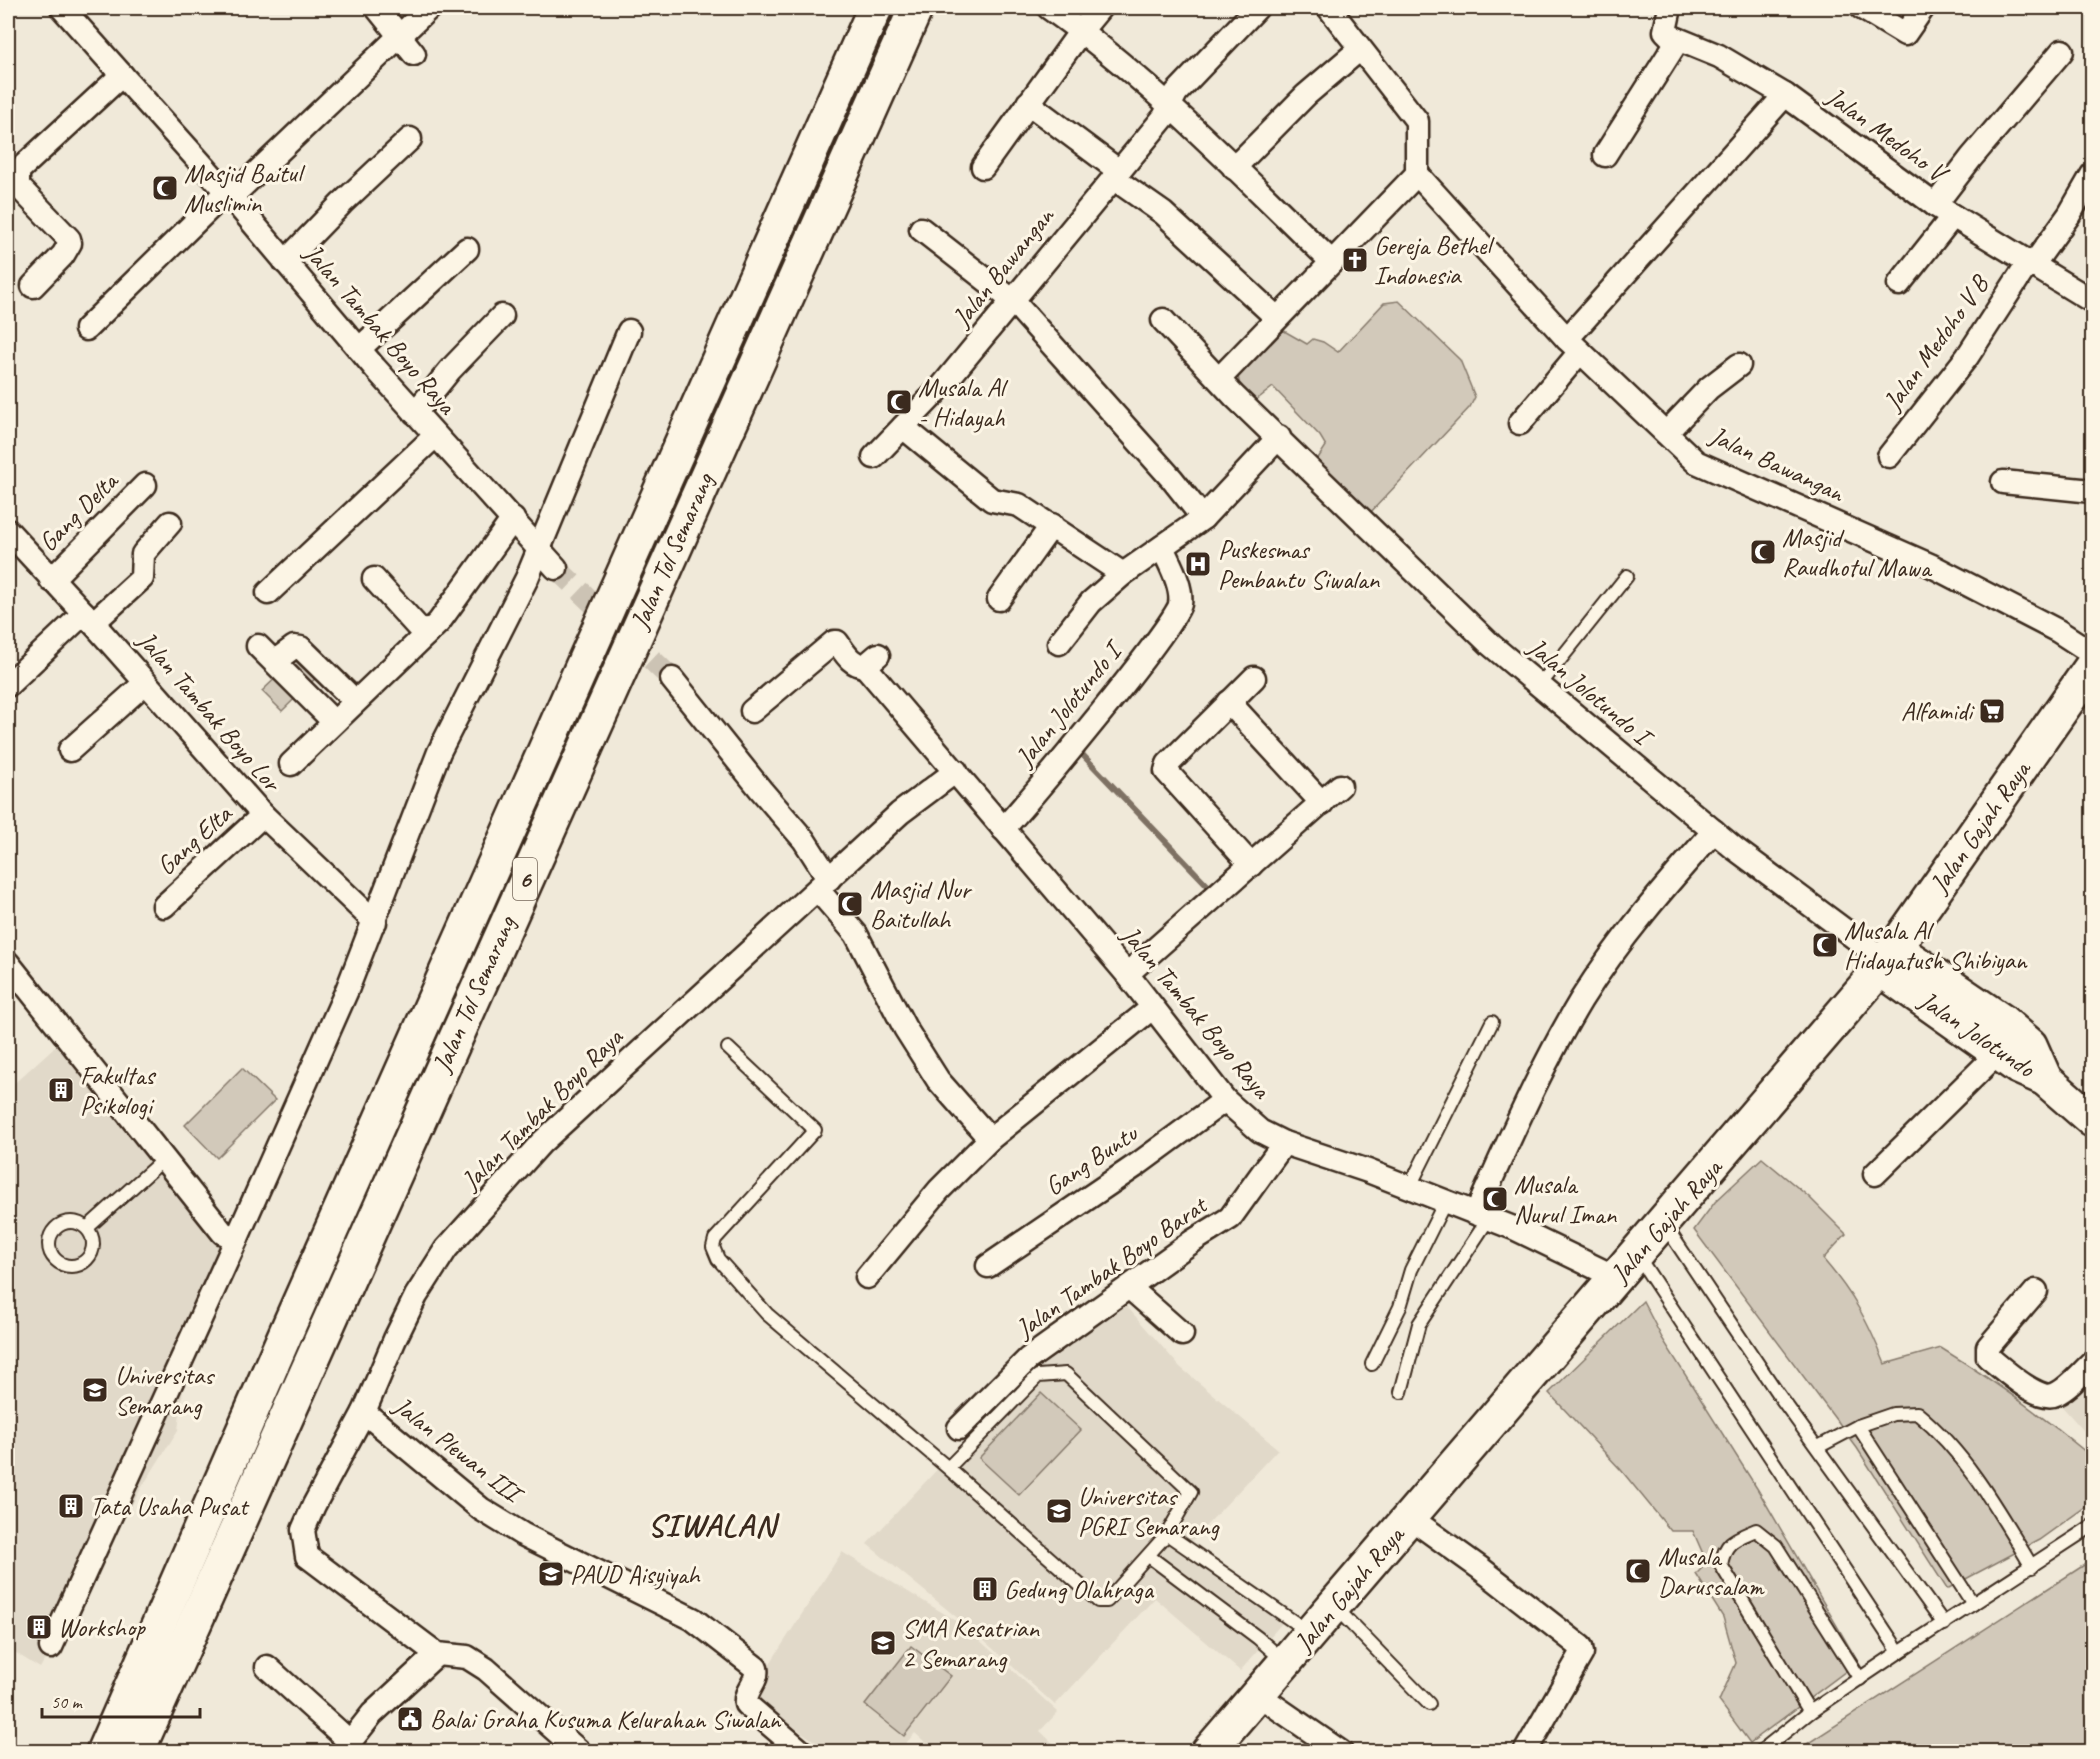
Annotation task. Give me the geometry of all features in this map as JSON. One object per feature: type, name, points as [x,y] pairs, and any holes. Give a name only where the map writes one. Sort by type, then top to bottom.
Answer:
[{"type":"main road","name":"Jalan Tol Semarang","points":[[103,1752],[300,1299],[875,8]]},
{"type":"main road","name":"Jalan Tol Semarang","points":[[137,1752],[916,8]]},
{"type":"main road","name":"Jalan Gajah Raya","points":[[1221,1747],[1257,1694],[1664,1223],[1887,960],[2092,666]]},
{"type":"main road","name":"Jalan Jolotundo","points":[[1887,960],[1998,1053],[2018,1067],[2045,1079],[2092,1120]]},
{"type":"main road","name":"Jalan Jolotundo","points":[[1887,960],[2002,1022],[2030,1045],[2045,1079]]},
{"type":"street","name":"Jalan Tambak Boyo Raya","points":[[62,8],[228,194],[435,436],[556,568]]},
{"type":"street","points":[[377,8],[414,54]]},
{"type":"street","points":[[86,329],[429,8]]},
{"type":"street","points":[[1049,8],[1081,31],[1169,107],[1332,262]]},
{"type":"street","points":[[983,167],[1100,8]]},
{"type":"street","name":"Jalan Bawangan","points":[[874,457],[943,385],[1164,117],[1176,93],[1257,8]]},
{"type":"street","points":[[1605,155],[1678,40],[1665,31],[1670,8]]},
{"type":"street","points":[[1862,8],[1903,34],[1923,8]]},
{"type":"street","points":[[1219,380],[1418,174],[1417,121],[1360,49],[1335,10]]},
{"type":"street","name":"Jalan Medoho V","points":[[1678,40],[1719,56],[1785,95],[1944,211],[2092,301]]},
{"type":"street","points":[[1234,168],[1306,95],[1360,49]]},
{"type":"street","points":[[1899,284],[1944,211],[1971,158],[2062,51]]},
{"type":"street","points":[[33,286],[63,255],[70,243],[47,214],[18,186],[18,171],[122,75]]},
{"type":"street","points":[[1520,423],[1574,345],[1785,95]]},
{"type":"street","points":[[1028,103],[1163,213],[1277,318]]},
{"type":"street","points":[[285,262],[342,203],[410,139]]},
{"type":"street","name":"Jalan Bawangan","points":[[1418,174],[1574,345],[1696,462],[1930,565],[2058,632],[2092,653]]},
{"type":"street","name":"Jalan Medoho V B","points":[[1889,456],[1967,357],[2030,264],[2069,215],[2092,175]]},
{"type":"street","points":[[921,229],[1012,300],[1172,479],[1203,518]]},
{"type":"street","points":[[359,349],[467,249]]},
{"type":"street","points":[[415,413],[450,370],[502,316]]},
{"type":"street","name":"Jalan Jolotundo I","points":[[1163,320],[1219,380],[1491,645],[1714,831],[1887,960]]},
{"type":"street","points":[[51,1647],[230,1235],[375,922],[439,752],[540,549],[629,331]]},
{"type":"street","points":[[1666,433],[1709,388],[1739,365]]},
{"type":"street","points":[[903,427],[992,500],[1019,505],[1123,574]]},
{"type":"street","points":[[268,593],[435,436]]},
{"type":"street","name":"Jalan Jolotundo I","points":[[1059,643],[1090,602],[1123,574],[1203,518],[1279,437]]},
{"type":"street","points":[[2003,482],[2092,491]]},
{"type":"street","name":"Gang Delta","points":[[51,580],[145,485]]},
{"type":"street","points":[[291,764],[449,610],[513,519]]},
{"type":"street","points":[[8,685],[88,618],[142,578],[143,554],[170,524]]},
{"type":"street","points":[[999,599],[1052,525]]},
{"type":"street","name":"Jalan Tambak Boyo Lor","points":[[8,531],[263,815],[375,922]]},
{"type":"street","name":"Jalan Jolotundo I","points":[[1003,829],[1139,663],[1178,611],[1179,592],[1162,548]]},
{"type":"street","points":[[374,579],[425,635]]},
{"type":"street","name":"Jalan Tambak Boyo Raya","points":[[752,711],[834,642],[837,642],[855,663],[872,660],[956,771],[1127,974],[1226,1100],[1260,1131],[1284,1143],[1483,1216],[1580,1257],[1627,1266]]},
{"type":"street","points":[[258,646],[334,722]]},
{"type":"street","points":[[275,661],[294,647],[301,648],[355,701]]},
{"type":"street","points":[[1251,865],[1166,771],[1168,764],[1254,678]]},
{"type":"street","points":[[672,679],[804,840],[824,884],[856,934],[905,1028],[938,1080],[990,1139]]},
{"type":"street","points":[[70,750],[145,683]]},
{"type":"street","points":[[1229,702],[1322,803]]},
{"type":"street","name":"Jalan Tambak Boyo Raya","points":[[364,1412],[416,1296],[446,1249],[503,1182],[540,1143],[900,813],[956,771]]},
{"type":"street","points":[[1127,974],[1340,786]]},
{"type":"street","name":"Gang Elta","points":[[164,906],[263,815]]},
{"type":"street","points":[[1483,1216],[1533,1088],[1582,999],[1659,894],[1714,831]]},
{"type":"street","points":[[8,963],[230,1235]]},
{"type":"street","points":[[867,1277],[939,1191],[990,1139],[1152,1008]]},
{"type":"street","points":[[1875,1173],[1998,1053]]},
{"type":"street","name":"Gang Buntu","points":[[988,1266],[1138,1164],[1226,1100]]},
{"type":"street","name":"Jalan Tambak Boyo Barat","points":[[959,1428],[1028,1359],[1230,1218],[1284,1143]]},
{"type":"street","points":[[1130,1287],[1182,1334]]},
{"type":"street","points":[[2036,1291],[1988,1347],[1988,1358],[2036,1393],[2045,1396],[2055,1395],[2092,1363]]},
{"type":"street","name":"Jalan Plewan III","points":[[580,1752],[480,1665],[467,1658],[437,1654],[307,1556],[303,1543],[303,1530],[364,1412],[481,1509],[522,1534],[693,1619],[756,1668],[757,1675],[746,1694],[746,1704],[802,1752]]},
{"type":"street","points":[[1409,1517],[1480,1568],[1581,1647],[1582,1653],[1525,1752]]},
{"type":"street","points":[[267,1667],[346,1746],[372,1714],[437,1654]]},
{"type":"street","points":[[1257,1694],[1341,1752]]},
{"type":"lane","points":[[1539,686],[1627,576]]},
{"type":"lane","points":[[1409,1188],[1492,1022]]},
{"type":"lane","points":[[728,1048],[815,1130],[715,1239],[713,1247],[718,1259],[767,1314],[948,1468],[1094,1599],[1107,1601],[1150,1557],[1167,1534],[1191,1492],[1066,1374],[1038,1376],[948,1468]]},
{"type":"lane","points":[[87,1228],[165,1158]]},
{"type":"lane","points":[[1372,1364],[1400,1307],[1410,1270],[1446,1202]]},
{"type":"lane","points":[[1401,1392],[1419,1324],[1483,1216]]},
{"type":"lane","points":[[1664,1223],[1776,1391],[1944,1624]]},
{"type":"lane","points":[[1627,1266],[1899,1652]]},
{"type":"lane","points":[[1818,1447],[1858,1426],[1893,1414],[1917,1413],[1939,1431],[1993,1501],[2032,1567]]},
{"type":"lane","points":[[1858,1426],[1973,1604]]},
{"type":"lane","points":[[1760,1752],[1810,1712],[2092,1526]]},
{"type":"lane","points":[[1810,1712],[1721,1565],[1724,1549],[1733,1540],[1756,1530],[1776,1546],[1860,1679]]},
{"type":"lane","points":[[1167,1534],[1311,1634]]},
{"type":"lane","points":[[1150,1557],[1258,1638],[1286,1663]]},
{"type":"lane","points":[[1335,1606],[1429,1704]]},
{"type":"shaded area","points":[[1399,301],[1460,360],[1475,397],[1470,407],[1369,514],[1315,463],[1326,446],[1320,436],[1273,387],[1251,404],[1241,393],[1237,370],[1279,328],[1307,344],[1313,339],[1323,342],[1338,352],[1384,303]]},
{"type":"shaded area","points":[[310,645],[329,665],[282,711],[262,691]]},
{"type":"shaded area","name":"Universitas Semarang","points":[[62,1040],[235,1261],[188,1350],[178,1430],[142,1487],[40,1668],[8,1648],[8,1089]]},
{"type":"shaded area","points":[[242,1068],[275,1100],[217,1158],[185,1125]]},
{"type":"shaded area","points":[[1762,1158],[1809,1197],[1846,1234],[1823,1259],[1859,1308],[1885,1364],[1941,1348],[1981,1373],[2092,1457],[2092,1502],[2039,1540],[1947,1589],[1857,1448],[1694,1230],[1715,1202]]},
{"type":"shaded area","name":"Universitas PGRI Semarang","points":[[1122,1301],[1180,1367],[1278,1449],[1192,1541],[1291,1613],[1240,1671],[1155,1598],[1055,1705],[971,1629],[867,1544],[1040,1360]]},
{"type":"shaded area","points":[[1643,1301],[1662,1338],[1758,1490],[1858,1662],[1750,1743],[1719,1701],[1736,1663],[1723,1617],[1696,1574],[1707,1563],[1693,1531],[1671,1531],[1621,1470],[1549,1393]]},
{"type":"shaded area","points":[[2092,1372],[2092,1440],[2058,1402]]},
{"type":"shaded area","points":[[1041,1393],[1081,1430],[1019,1495],[979,1458]]},
{"type":"shaded area","name":"SMA Kesatrian 2 Semarang","points":[[842,1552],[963,1625],[1058,1712],[1040,1731],[1061,1751],[935,1751],[915,1733],[899,1751],[829,1751],[749,1696]]},
{"type":"shaded area","points":[[2092,1560],[2092,1751],[1796,1751]]},
{"type":"shaded area","points":[[911,1646],[951,1676],[904,1736],[865,1705]]},
{"type":"waterway","points":[[1077,749],[1213,891]]},
{"type":"tunnel","points":[[556,568],[672,679]]},
{"type":"place","name":"Masjid Baitul Muslimin","points":[[165,188]]},
{"type":"place","name":"Gereja Bethel Indonesia","points":[[1355,260]]},
{"type":"place","name":"Musala Al - Hidayah","points":[[899,402]]},
{"type":"place","name":"Masjid Raudhotul Mawa","points":[[1763,552]]},
{"type":"place","name":"Puskesmas Pembantu Siwalan","points":[[1198,564]]},
{"type":"place","name":"Alfamidi","points":[[1992,711]]},
{"type":"place","name":"Masjid Nur Baitullah","points":[[850,904]]},
{"type":"place","name":"Musala Al Hidayatush Shibiyan","points":[[1825,945]]},
{"type":"place","name":"Fakultas Psikologi","points":[[61,1090]]},
{"type":"place","name":"Musala Nurul Iman","points":[[1495,1199]]},
{"type":"place","name":"Universitas Semarang","points":[[95,1390]]},
{"type":"place","name":"Tata Usaha Pusat","points":[[71,1506]]},
{"type":"place","name":"Universitas PGRI Semarang","points":[[1059,1511]]},
{"type":"place","name":"Musala Darussalam","points":[[1638,1571]]},
{"type":"place","name":"PAUD Aisyiyah","points":[[551,1574]]},
{"type":"place","name":"Gedung Olahraga","points":[[985,1589]]},
{"type":"place","name":"Workshop","points":[[39,1627]]},
{"type":"place","name":"SMA Kesatrian 2 Semarang","points":[[883,1643]]},
{"type":"place","name":"Balai Graha Kusuma Kelurahan Siwalan","points":[[410,1719]]},
{"type":"district","name":"SIWALAN","points":[[712,1525]]}]
